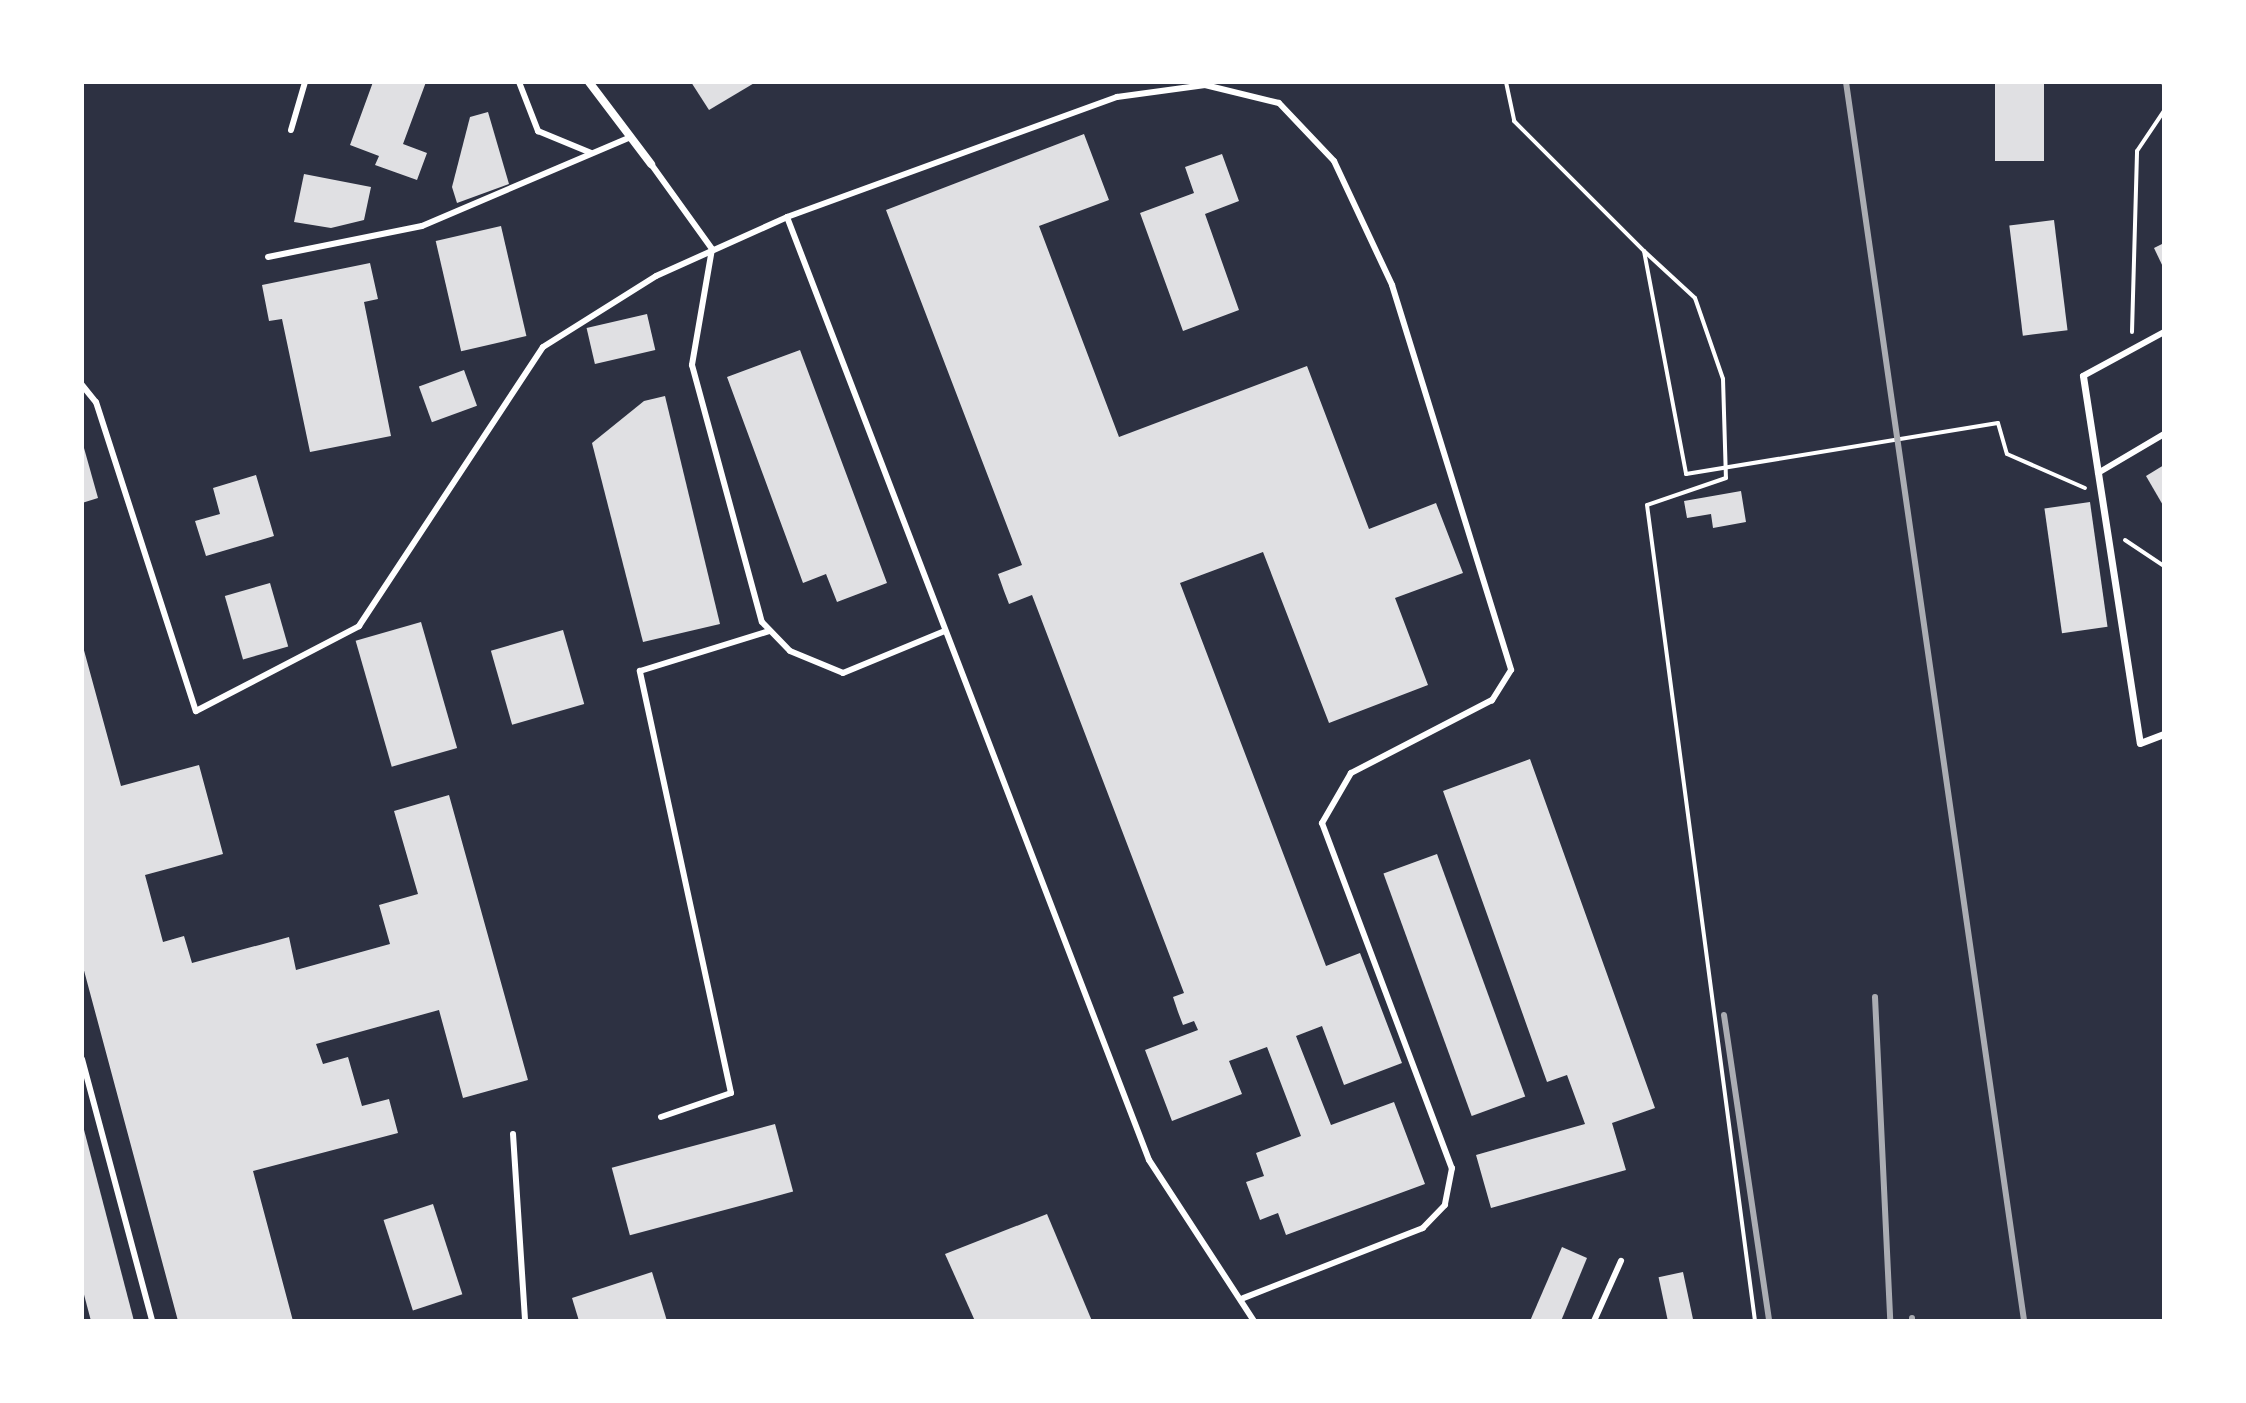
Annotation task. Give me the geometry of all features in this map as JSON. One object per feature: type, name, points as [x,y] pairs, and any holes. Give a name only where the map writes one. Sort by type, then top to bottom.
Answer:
[{"type":"street","points":[[589,82],[651,164]]},
{"type":"street","points":[[2083,376],[2140,743],[2164,734]]},
{"type":"lane","points":[[291,130],[305,82]]},
{"type":"lane","points":[[519,82],[538,131],[591,153]]},
{"type":"lane","points":[[82,385],[96,402],[196,711],[359,626],[543,347],[712,249],[787,217],[1117,97],[1205,85],[1279,103],[1306,126],[1357,201],[1387,271],[1511,670],[1492,700],[1351,773],[1322,823],[1452,1168],[1452,1189],[1423,1228],[1243,1298]]},
{"type":"lane","points":[[268,257],[422,226],[631,137]]},
{"type":"lane","points":[[651,164],[712,249],[692,365],[769,631],[805,660],[843,673],[945,631]]},
{"type":"lane","points":[[787,217],[1149,1160],[1171,1203],[1243,1298],[1254,1321]]},
{"type":"lane","points":[[2083,376],[2164,332]]},
{"type":"lane","points":[[2098,473],[2164,434]]},
{"type":"lane","points":[[661,1117],[731,1093],[640,671],[769,631]]},
{"type":"lane","points":[[82,1059],[152,1321]]},
{"type":"lane","points":[[513,1134],[525,1321]]},
{"type":"lane","points":[[1594,1321],[1621,1261]]},
{"type":"path","points":[[1506,82],[1514,121],[1695,298],[1723,379],[1726,478],[1647,505],[1755,1321]]},
{"type":"path","points":[[2132,349],[2137,151],[2164,111]]},
{"type":"path","points":[[1644,251],[1672,386],[1686,474],[1998,423],[2007,454],[2101,495]]},
{"type":"path","points":[[2106,523],[2149,563],[2164,566]]},
{"type":"building","points":[[373,82],[426,82],[403,144],[427,153],[417,180],[375,165],[379,156],[350,145]]},
{"type":"building","points":[[691,82],[756,82],[709,110]]},
{"type":"building","points":[[1995,82],[2044,82],[2044,161],[1995,161]]},
{"type":"building","points":[[488,112],[509,184],[457,203],[452,187],[470,117]]},
{"type":"building","points":[[1084,134],[1109,200],[1039,226],[1119,437],[1307,366],[1369,529],[1436,503],[1463,573],[1395,598],[1428,685],[1329,723],[1263,552],[1180,583],[1326,966],[1360,953],[1402,1063],[1344,1085],[1322,1026],[1296,1036],[1331,1125],[1394,1102],[1425,1184],[1286,1235],[1278,1213],[1260,1220],[1246,1182],[1264,1176],[1256,1153],[1301,1136],[1267,1047],[1229,1061],[1242,1094],[1172,1121],[1145,1050],[1198,1030],[1194,1021],[1183,1025],[1178,1012],[1173,997],[1184,993],[1032,595],[1009,604],[1004,591],[998,574],[1022,565],[886,210]]},
{"type":"building","points":[[1222,154],[1239,201],[1205,214],[1239,310],[1183,331],[1140,213],[1194,193],[1185,167]]},
{"type":"building","points":[[304,174],[371,187],[364,220],[331,228],[294,222]]},
{"type":"building","points":[[2054,220],[2068,330],[2023,336],[2009,225]]},
{"type":"building","points":[[501,226],[526,336],[461,351],[436,241]]},
{"type":"building","points":[[2164,243],[2164,269],[2154,248]]},
{"type":"building","points":[[370,263],[378,299],[364,302],[391,436],[310,452],[282,319],[269,321],[262,285]]},
{"type":"building","points":[[647,314],[655,350],[595,364],[587,328]]},
{"type":"building","points":[[800,350],[887,583],[837,602],[826,574],[803,583],[727,377]]},
{"type":"building","points":[[464,370],[477,406],[432,422],[419,386]]},
{"type":"building","points":[[665,396],[720,624],[643,642],[592,443],[644,401]]},
{"type":"building","points":[[82,449],[98,498],[82,503]]},
{"type":"building","points":[[2164,465],[2164,507],[2146,476]]},
{"type":"building","points":[[256,475],[274,536],[206,556],[195,521],[220,514],[213,488]]},
{"type":"building","points":[[1741,491],[1746,522],[1713,528],[1711,514],[1687,518],[1684,501]]},
{"type":"building","points":[[2090,502],[2108,627],[2062,633],[2044,508]]},
{"type":"building","points":[[270,583],[288,646],[243,659],[225,596]]},
{"type":"building","points":[[421,622],[457,748],[392,767],[356,641]]},
{"type":"building","points":[[563,630],[584,704],[512,725],[491,651]]},
{"type":"building","points":[[82,643],[121,786],[199,765],[223,854],[145,875],[163,942],[184,936],[192,963],[289,937],[296,970],[390,944],[379,905],[418,894],[394,811],[449,795],[528,1080],[463,1098],[439,1010],[316,1044],[323,1064],[348,1057],[362,1106],[389,1099],[398,1133],[253,1171],[293,1321],[178,1321],[82,963]]},
{"type":"building","points":[[1530,759],[1655,1108],[1612,1123],[1626,1170],[1491,1208],[1476,1155],[1585,1124],[1567,1075],[1547,1082],[1443,791]]},
{"type":"building","points":[[1437,854],[1525,1096],[1472,1116],[1383,873]]},
{"type":"building","points":[[775,1124],[793,1192],[630,1235],[612,1168]]},
{"type":"building","points":[[82,1126],[134,1321],[91,1321],[82,1287]]},
{"type":"building","points":[[433,1204],[462,1294],[413,1310],[384,1220]]},
{"type":"building","points":[[1047,1214],[1092,1321],[975,1321],[945,1254]]},
{"type":"building","points":[[1562,1247],[1587,1258],[1561,1321],[1530,1321]]},
{"type":"building","points":[[652,1272],[667,1321],[579,1321],[572,1298]]},
{"type":"building","points":[[1683,1272],[1693,1321],[1668,1321],[1659,1277]]},
{"type":"railway","points":[[1846,82],[2024,1321]]},
{"type":"railway","points":[[1875,997],[1890,1321]]},
{"type":"railway","points":[[1724,1015],[1769,1321]]}]
